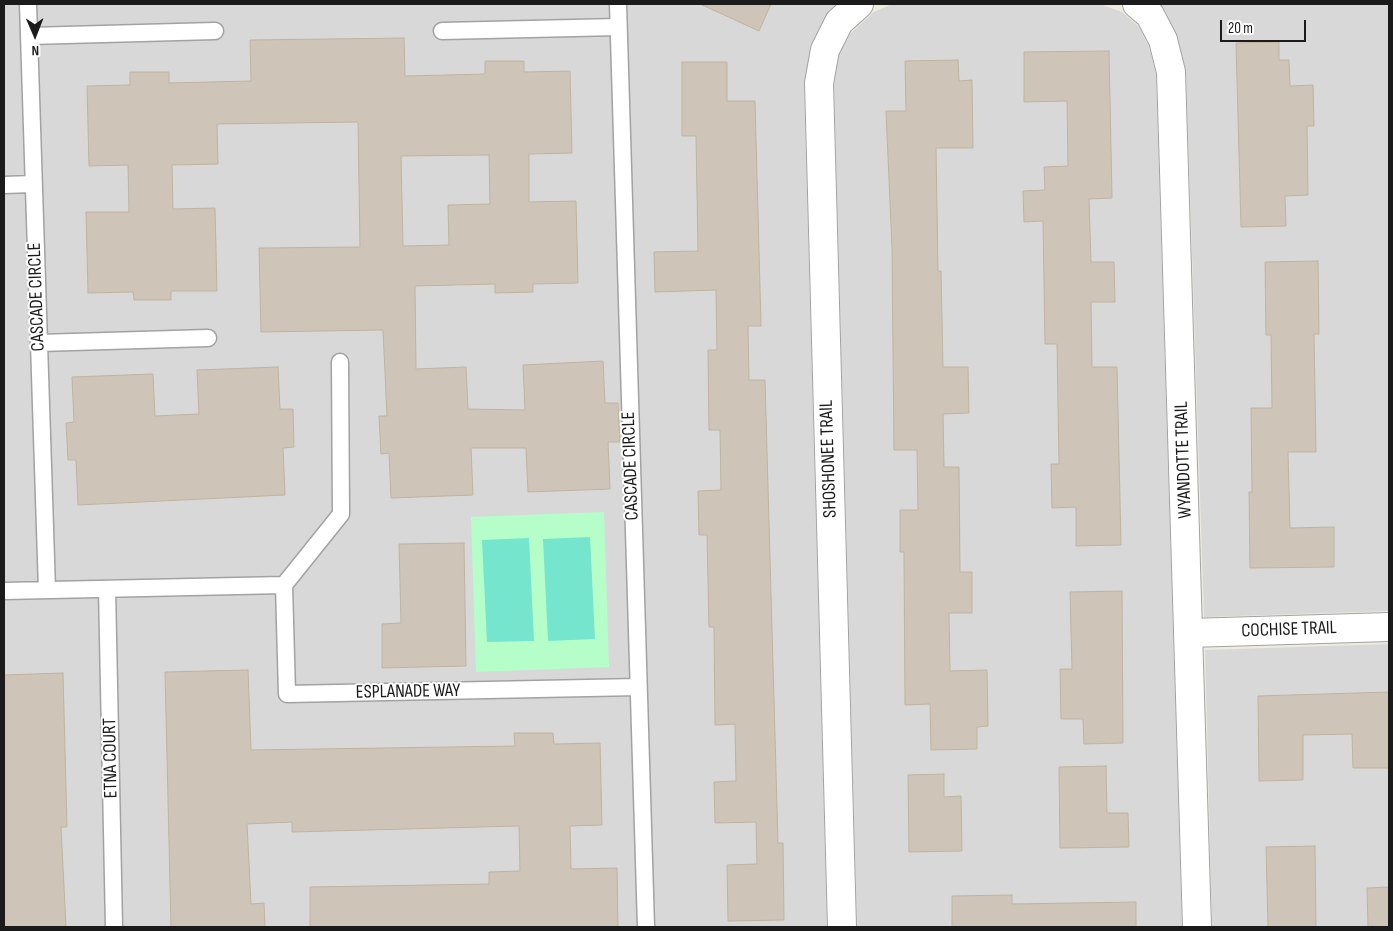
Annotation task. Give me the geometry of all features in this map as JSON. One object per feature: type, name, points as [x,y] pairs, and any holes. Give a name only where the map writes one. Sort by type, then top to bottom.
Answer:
[{"type":"street","name":"SHOSHONEE TRAIL","points":[[842,927],[819,83],[824,50],[839,22],[859,4]]},
{"type":"street","name":"WYANDOTTE TRAIL","points":[[1137,4],[1150,16],[1163,40],[1171,72],[1190,634],[1197,927]]},
{"type":"street","name":"COCHISE TRAIL","points":[[1190,634],[1389,627]]},
{"type":"lane","name":"CASCADE CIRCLE","points":[[28,4],[47,590]]},
{"type":"lane","name":"CASCADE CIRCLE","points":[[618,4],[646,927]]},
{"type":"lane","points":[[442,31],[618,27]]},
{"type":"lane","points":[[29,36],[214,31]]},
{"type":"lane","points":[[4,185],[33,184]]},
{"type":"lane","points":[[39,343],[208,338]]},
{"type":"lane","points":[[4,591],[284,584],[341,514],[340,362]]},
{"type":"lane","name":"ESPLANADE WAY","points":[[284,584],[287,694],[638,687]]},
{"type":"lane","name":"ETNA COURT","points":[[107,589],[114,927]]},
{"type":"shaded area","points":[[4,4],[836,4],[830,10],[812,42],[804,84],[827,927],[4,927]]},
{"type":"shaded area","points":[[892,4],[1100,4],[1122,12],[1139,27],[1149,47],[1156,74],[1182,927],[857,927],[834,85],[838,56],[850,34],[874,12]]},
{"type":"shaded area","points":[[1159,4],[1389,4],[1389,611],[1204,617],[1186,71],[1177,36]]},
{"type":"shaded area","points":[[590,537],[595,639],[548,641],[543,539]]},
{"type":"shaded area","points":[[529,538],[534,641],[487,642],[482,540]]},
{"type":"shaded area","points":[[1389,644],[1389,927],[1212,927],[1205,650]]},
{"type":"green space","points":[[604,512],[609,667],[476,672],[471,517]]},
{"type":"building","points":[[700,4],[771,4],[759,31]]},
{"type":"building","points":[[404,38],[405,76],[485,74],[485,61],[524,61],[524,72],[570,71],[572,153],[529,154],[529,202],[576,201],[578,283],[533,284],[533,292],[495,293],[495,284],[415,286],[416,369],[466,367],[468,409],[525,410],[523,365],[603,361],[605,403],[618,403],[620,442],[608,442],[610,489],[528,492],[526,448],[471,448],[473,495],[391,498],[389,453],[381,454],[379,416],[387,416],[383,330],[261,332],[259,248],[360,247],[358,122],[217,124],[218,164],[172,165],[173,209],[215,208],[217,291],[171,291],[171,300],[134,300],[133,292],[88,293],[86,212],[129,212],[128,165],[89,166],[87,86],[130,85],[130,72],[169,72],[169,83],[251,81],[250,40]],"holes":[[[489,155],[490,204],[448,205],[449,245],[403,246],[401,156]]]},
{"type":"building","points":[[1279,42],[1279,60],[1289,60],[1290,86],[1313,85],[1314,126],[1307,126],[1308,195],[1285,196],[1286,226],[1241,227],[1236,43]]},
{"type":"building","points":[[1109,51],[1112,198],[1089,199],[1091,262],[1114,262],[1115,302],[1091,302],[1092,367],[1117,367],[1121,545],[1076,546],[1076,507],[1052,508],[1051,464],[1059,464],[1057,344],[1045,344],[1043,221],[1024,222],[1023,191],[1045,190],[1044,167],[1068,166],[1067,101],[1024,102],[1024,52]]},
{"type":"building","points":[[958,60],[959,81],[972,80],[973,148],[936,148],[938,271],[941,271],[943,367],[968,367],[969,413],[943,414],[944,467],[959,467],[960,572],[972,572],[972,613],[949,613],[950,671],[987,670],[988,726],[977,727],[977,749],[931,750],[930,704],[905,705],[904,552],[900,552],[900,510],[918,510],[917,450],[894,450],[892,248],[886,111],[906,111],[905,61]]},
{"type":"building","points":[[682,62],[727,62],[727,101],[755,101],[761,326],[748,326],[749,380],[765,380],[778,843],[783,843],[784,920],[728,921],[727,865],[757,864],[756,822],[715,823],[714,782],[736,781],[735,724],[715,725],[714,627],[709,627],[707,535],[699,535],[698,491],[721,490],[720,430],[709,430],[708,350],[717,350],[716,290],[655,292],[654,252],[698,251],[696,136],[682,136]]},
{"type":"building","points":[[1318,261],[1319,334],[1314,334],[1316,452],[1288,452],[1290,528],[1334,527],[1334,567],[1250,568],[1249,492],[1252,492],[1251,408],[1272,408],[1271,335],[1266,335],[1265,262]]},
{"type":"building","points":[[278,367],[280,409],[293,409],[294,447],[283,448],[285,495],[78,505],[76,460],[68,460],[66,423],[74,422],[72,377],[153,374],[155,416],[199,414],[197,370]]},
{"type":"building","points":[[464,543],[466,666],[382,668],[382,624],[401,623],[399,544]]},
{"type":"building","points":[[1122,591],[1123,743],[1084,744],[1083,719],[1061,719],[1060,669],[1072,669],[1070,592]]},
{"type":"building","points":[[248,670],[251,750],[515,746],[514,733],[553,733],[554,744],[600,743],[602,825],[570,826],[571,869],[617,868],[618,927],[310,927],[310,887],[489,884],[489,872],[520,871],[519,826],[292,832],[292,822],[247,824],[251,904],[264,903],[265,927],[171,927],[165,672]]},
{"type":"building","points":[[63,673],[67,827],[61,827],[66,927],[4,927],[4,675]]},
{"type":"building","points":[[1389,692],[1389,768],[1353,768],[1352,734],[1303,735],[1303,780],[1259,781],[1258,696]]},
{"type":"building","points":[[1106,766],[1107,813],[1128,813],[1129,847],[1060,848],[1059,767]]},
{"type":"building","points":[[944,774],[944,797],[961,796],[962,851],[909,852],[908,775]]},
{"type":"building","points":[[1315,846],[1316,927],[1268,927],[1266,847]]},
{"type":"building","points":[[1389,887],[1389,927],[1368,927],[1367,888]]},
{"type":"building","points":[[1012,895],[1012,904],[1136,902],[1136,927],[952,927],[952,896]]}]
